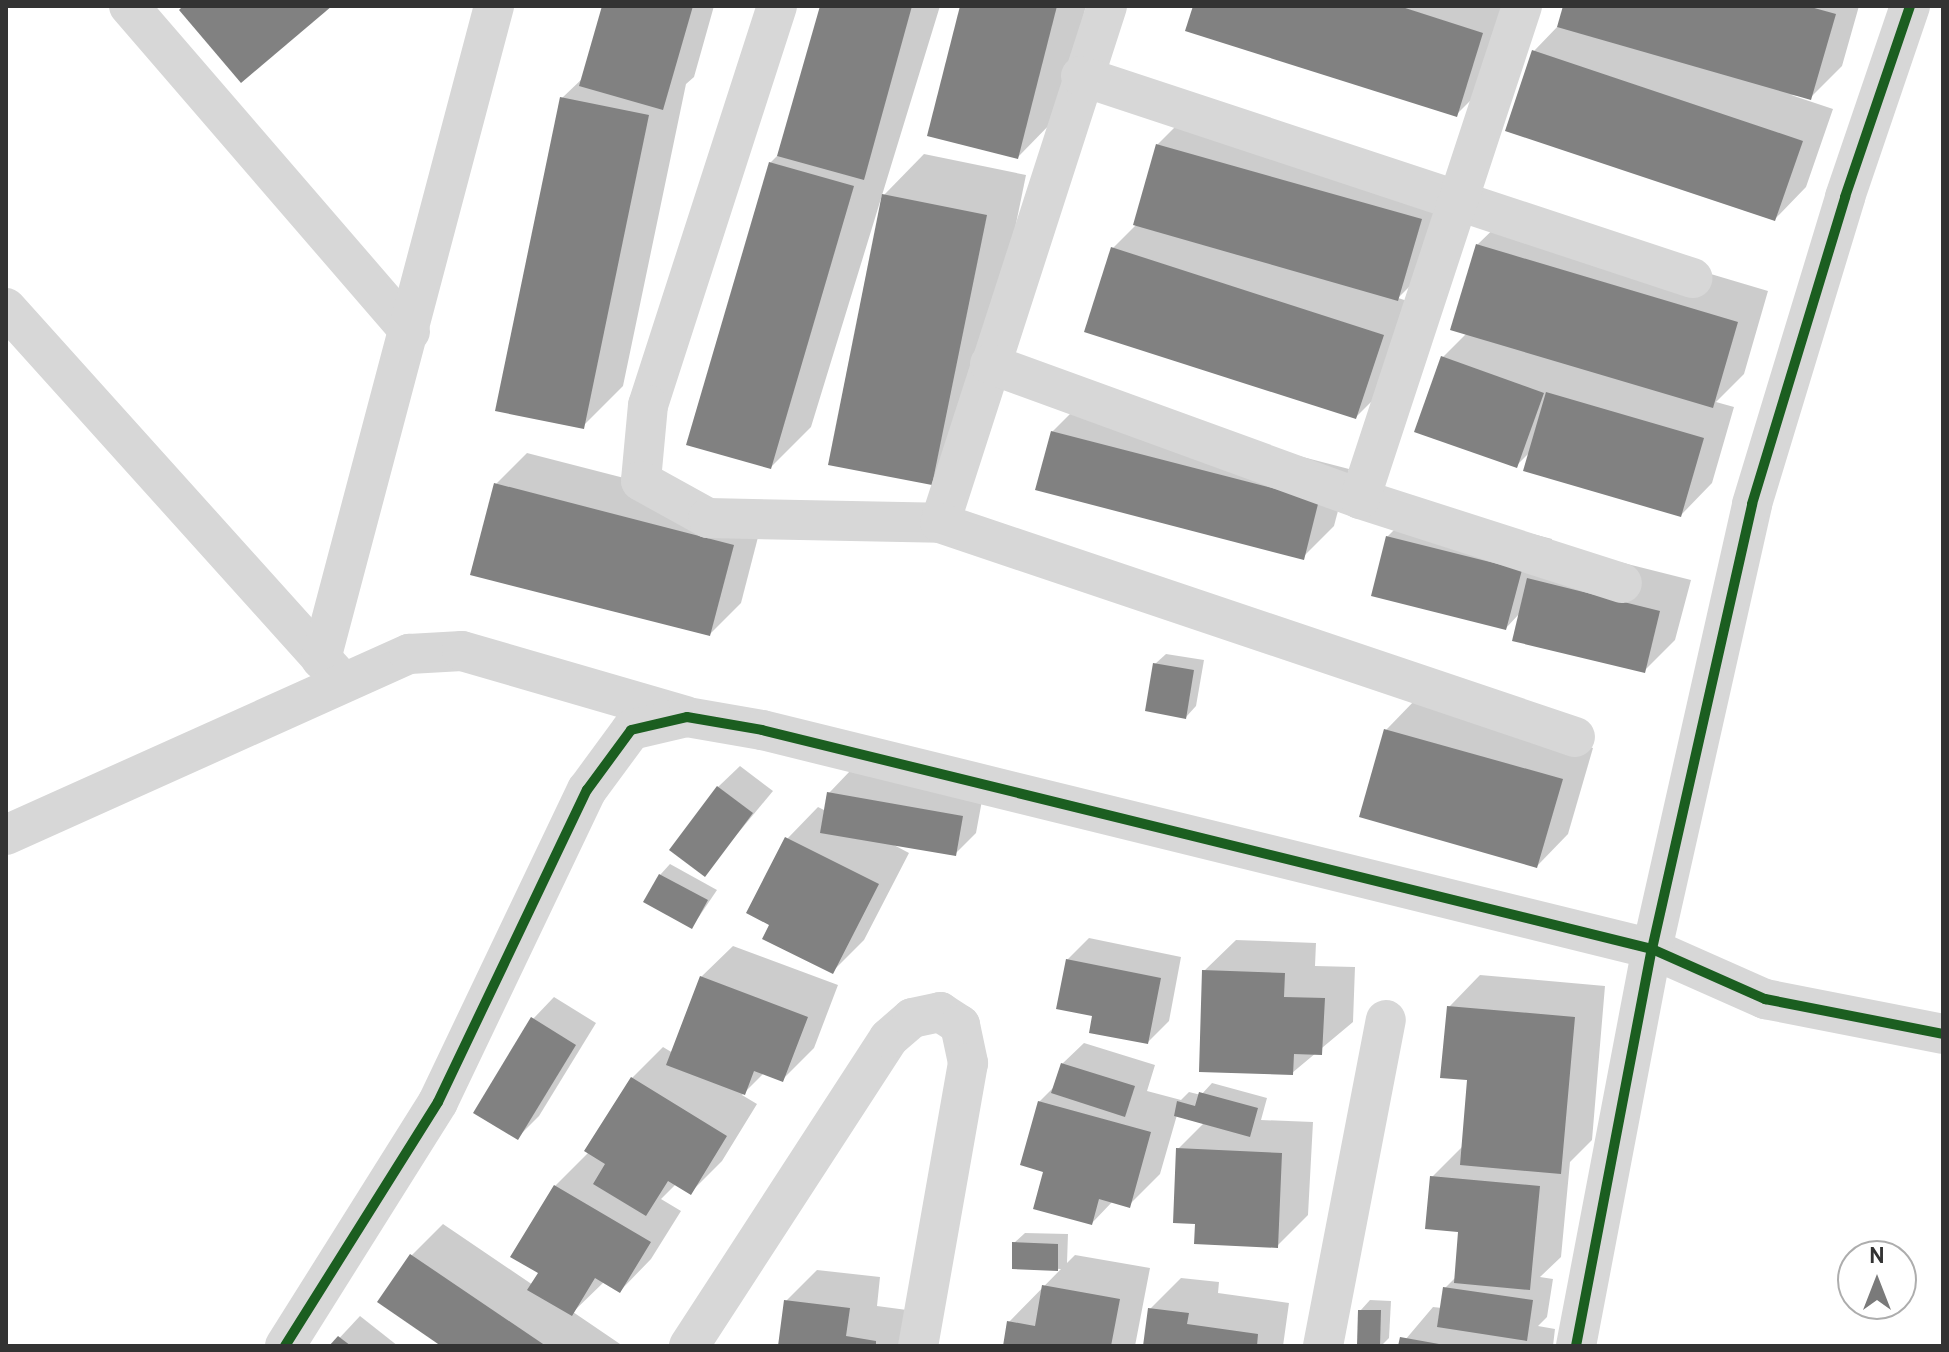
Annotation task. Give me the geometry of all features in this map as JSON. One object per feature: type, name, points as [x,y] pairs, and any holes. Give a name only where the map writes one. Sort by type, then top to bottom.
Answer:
[{"type":"street","points":[[129,6],[410,332]]},
{"type":"street","points":[[331,670],[410,332],[494,6]]},
{"type":"street","points":[[777,6],[648,405],[641,481],[708,518],[940,523],[1575,737]]},
{"type":"street","points":[[940,523],[1081,76],[1107,6]]},
{"type":"street","points":[[1360,499],[1455,201],[1522,6]]},
{"type":"street","points":[[1576,1346],[1652,949],[1752,504],[1845,197],[1910,6]]},
{"type":"street","points":[[1081,76],[1692,278]]},
{"type":"street","points":[[6,308],[331,670]]},
{"type":"street","points":[[990,364],[1360,499],[1622,583]]},
{"type":"street","points":[[6,835],[331,670],[409,654],[462,651],[687,717],[762,730],[1652,949],[1765,999],[1943,1034]]},
{"type":"street","points":[[285,1346],[438,1102],[587,790],[631,730],[687,717]]},
{"type":"street","points":[[689,1346],[889,1038],[912,1018],[940,1012],[960,1025],[968,1063],[918,1346]]},
{"type":"street","points":[[1323,1346],[1386,1020]]},
{"type":"building","points":[[183,6],[332,6],[241,83],[179,10]]},
{"type":"building","points":[[602,6],[693,6],[663,110],[579,86]]},
{"type":"building","points":[[820,6],[912,6],[864,180],[777,156]]},
{"type":"building","points":[[960,6],[1057,6],[1018,159],[927,136]]},
{"type":"building","points":[[1193,6],[1399,6],[1483,33],[1457,117],[1185,31]]},
{"type":"building","points":[[1563,6],[1807,6],[1836,14],[1811,100],[1557,27]]},
{"type":"building","points":[[1532,50],[1803,141],[1775,221],[1505,131]]},
{"type":"building","points":[[560,97],[649,115],[584,429],[495,411]]},
{"type":"building","points":[[1156,144],[1422,219],[1398,301],[1133,225]]},
{"type":"building","points":[[769,162],[854,186],[771,469],[686,445]]},
{"type":"building","points":[[882,194],[987,215],[932,485],[828,465]]},
{"type":"building","points":[[1476,244],[1738,322],[1713,408],[1450,330]]},
{"type":"building","points":[[1111,247],[1384,335],[1356,419],[1084,332]]},
{"type":"building","points":[[1441,356],[1544,393],[1517,468],[1414,432]]},
{"type":"building","points":[[1546,392],[1704,438],[1681,517],[1523,471]]},
{"type":"building","points":[[1051,431],[1319,500],[1304,560],[1035,490]]},
{"type":"building","points":[[494,483],[734,545],[710,636],[470,575]]},
{"type":"building","points":[[1386,536],[1522,570],[1506,630],[1371,596]]},
{"type":"building","points":[[1527,578],[1660,611],[1645,673],[1512,641]]},
{"type":"building","points":[[1153,663],[1194,670],[1186,719],[1145,711]]},
{"type":"building","points":[[1384,729],[1563,779],[1537,868],[1359,817]]},
{"type":"building","points":[[717,786],[753,813],[705,877],[669,850]]},
{"type":"building","points":[[827,792],[963,816],[956,856],[820,833]]},
{"type":"building","points":[[785,837],[879,884],[833,974],[762,939],[769,925],[746,913]]},
{"type":"building","points":[[659,874],[708,900],[692,929],[643,902]]},
{"type":"building","points":[[1066,959],[1161,978],[1148,1044],[1089,1033],[1092,1016],[1056,1009]]},
{"type":"building","points":[[1202,970],[1285,973],[1284,997],[1325,998],[1322,1055],[1294,1054],[1293,1075],[1199,1072]]},
{"type":"building","points":[[700,976],[808,1017],[783,1082],[754,1071],[745,1095],[666,1065]]},
{"type":"building","points":[[1447,1006],[1575,1017],[1561,1174],[1460,1165],[1467,1080],[1440,1078]]},
{"type":"building","points":[[531,1017],[576,1045],[518,1140],[473,1113]]},
{"type":"building","points":[[1061,1063],[1135,1086],[1125,1117],[1051,1093]]},
{"type":"building","points":[[631,1077],[727,1136],[691,1195],[668,1181],[646,1216],[593,1184],[605,1164],[584,1151]]},
{"type":"building","points":[[1199,1092],[1258,1108],[1250,1137],[1174,1116],[1177,1101],[1195,1106]]},
{"type":"building","points":[[1038,1101],[1151,1132],[1130,1208],[1099,1199],[1092,1225],[1033,1209],[1043,1172],[1020,1165]]},
{"type":"building","points":[[1176,1148],[1282,1153],[1278,1248],[1194,1244],[1195,1224],[1173,1223]]},
{"type":"building","points":[[1430,1176],[1540,1186],[1530,1290],[1454,1283],[1458,1232],[1425,1229]]},
{"type":"building","points":[[554,1185],[651,1242],[620,1293],[595,1278],[572,1316],[527,1290],[538,1273],[510,1257]]},
{"type":"building","points":[[1012,1242],[1058,1244],[1058,1271],[1012,1269]]},
{"type":"building","points":[[410,1254],[546,1346],[441,1346],[377,1302]]},
{"type":"building","points":[[1042,1285],[1120,1299],[1111,1346],[1003,1346],[1007,1321],[1035,1326]]},
{"type":"building","points":[[1443,1287],[1533,1300],[1527,1341],[1437,1327]]},
{"type":"building","points":[[784,1300],[850,1308],[846,1336],[876,1341],[876,1346],[778,1346]]},
{"type":"building","points":[[1148,1308],[1189,1313],[1187,1324],[1258,1334],[1257,1346],[1143,1346]]},
{"type":"building","points":[[1358,1310],[1381,1310],[1380,1346],[1357,1346]]},
{"type":"building","points":[[338,1336],[351,1346],[329,1346]]},
{"type":"building","points":[[1400,1337],[1439,1344],[1439,1346],[1398,1346]]},
{"type":"cycle path","points":[[1576,1346],[1652,949],[1752,504],[1845,197],[1910,6]]},
{"type":"cycle path","points":[[285,1346],[438,1102],[587,790],[631,730],[687,717],[762,730],[1652,949],[1765,999],[1943,1034]]}]
